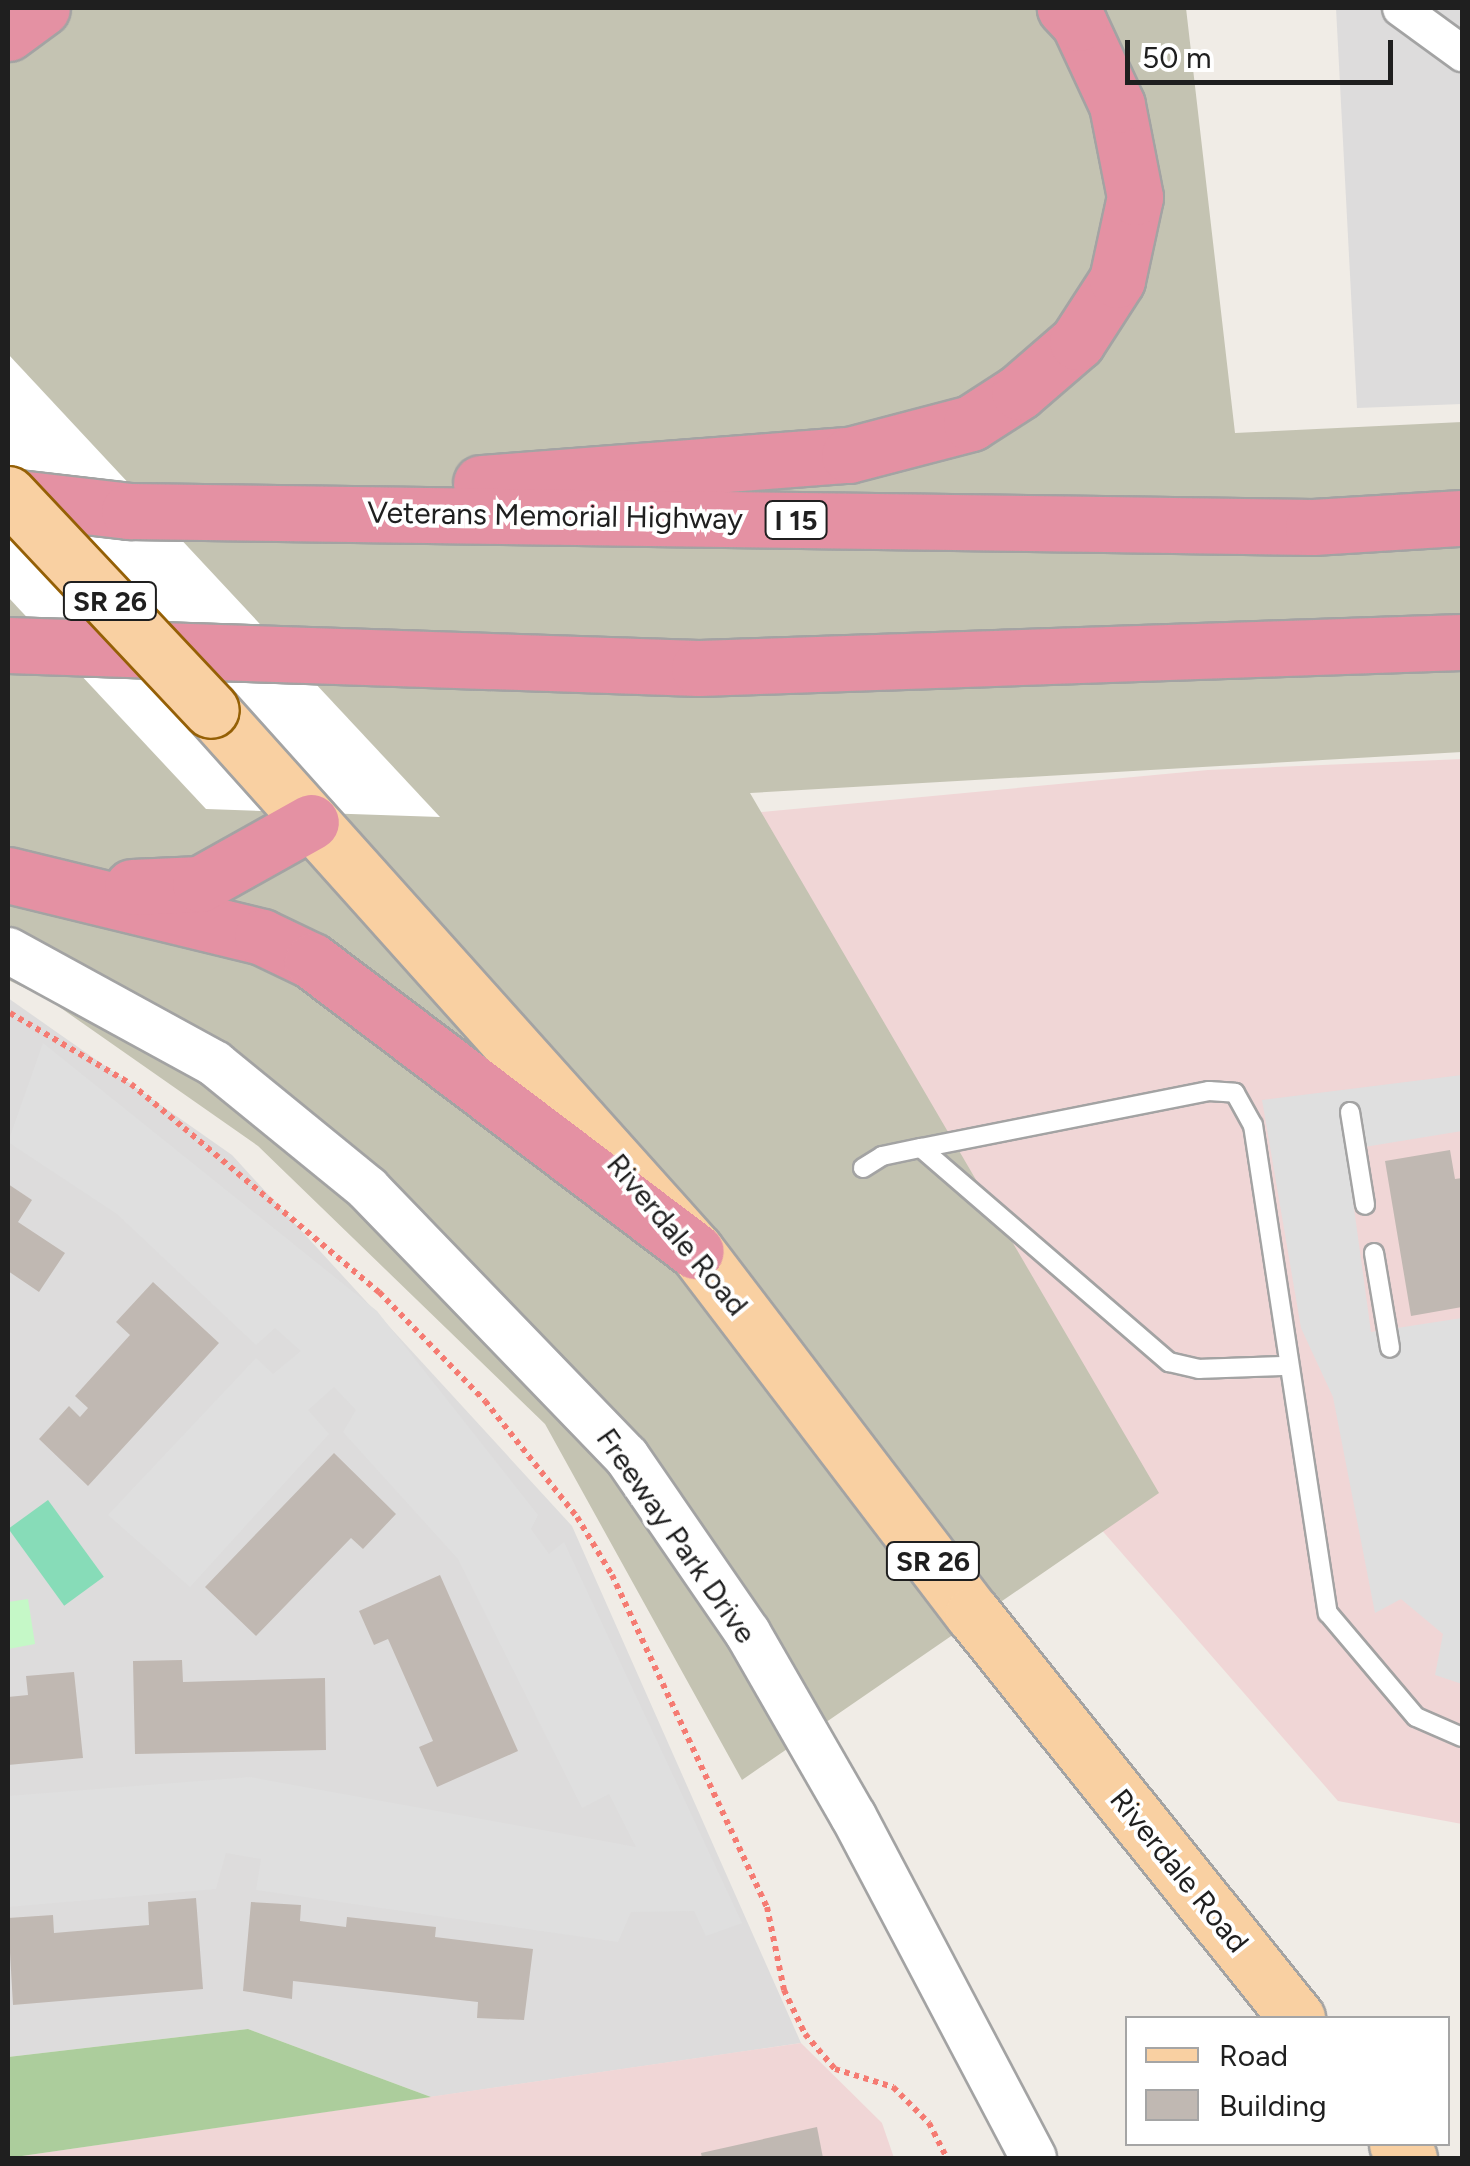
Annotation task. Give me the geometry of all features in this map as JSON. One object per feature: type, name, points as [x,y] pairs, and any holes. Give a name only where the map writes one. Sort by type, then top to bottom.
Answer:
[{"type":"highway","points":[[8,33],[42,8]]},
{"type":"highway","points":[[129,510],[849,455],[971,424],[1076,342],[1117,280],[1135,197],[1132,178],[1117,105],[1079,23],[1064,8]]},
{"type":"highway","name":"Veterans Memorial Highway","points":[[8,496],[129,510],[1313,527],[1462,518]]},
{"type":"highway","points":[[8,645],[699,668],[1462,642]]},
{"type":"highway","points":[[69,889],[200,884],[311,822]]},
{"type":"highway","points":[[8,874],[262,936],[312,961],[696,1251]]},
{"type":"main road","name":"Riverdale Road","points":[[8,496],[311,822],[696,1251],[973,1614],[1295,2016]]},
{"type":"street","points":[[1400,8],[1462,52]]},
{"type":"street","name":"Freeway Park Drive","points":[[8,950],[214,1064],[367,1188],[488,1306],[626,1456],[747,1632],[853,1816],[1034,2158]]},
{"type":"lane","points":[[863,1168],[882,1156],[921,1148],[1209,1091],[1235,1093],[1253,1126],[1328,1613],[1416,1717],[1462,1737]]},
{"type":"lane","points":[[1350,1112],[1365,1205]]},
{"type":"lane","points":[[921,1148],[1169,1362],[1199,1369],[1287,1366]]},
{"type":"lane","points":[[1374,1253],[1390,1348]]},
{"type":"path","points":[[10,1013],[158,1106],[379,1292],[484,1402],[577,1517],[612,1574],[767,1907],[784,1990],[805,2034],[835,2069],[893,2087],[929,2123],[947,2158]]},
{"type":"shaded area","points":[[8,8],[1186,8],[1235,433],[1462,422],[1462,752],[750,793],[1159,1493],[742,1780],[545,1424],[258,1146],[48,999],[8,980]]},
{"type":"shaded area","points":[[1336,8],[1462,8],[1462,404],[1357,408]]},
{"type":"shaded area","points":[[1462,759],[1462,1824],[1338,1801],[997,1410],[549,832],[1208,770]]},
{"type":"shaded area","points":[[8,998],[232,1155],[572,1526],[801,2043],[431,2097],[248,2029],[8,2057]]},
{"type":"shaded area","points":[[43,1043],[377,1311],[538,1515],[531,1529],[549,1554],[564,1542],[742,1923],[706,1936],[694,1911],[631,1912],[618,1942],[256,1890],[261,1859],[226,1853],[216,1889],[8,1907],[8,1796],[250,1777],[636,1847],[609,1794],[582,1808],[458,1559],[343,1432],[356,1410],[334,1387],[308,1410],[329,1434],[190,1587],[108,1515],[256,1358],[273,1374],[301,1351],[275,1328],[256,1345],[117,1214],[8,1142]]},
{"type":"shaded area","points":[[1462,1075],[1462,1131],[1346,1150],[1371,1332],[1462,1318],[1462,1684],[1435,1675],[1443,1634],[1401,1599],[1375,1613],[1333,1397],[1301,1328],[1262,1100]]},
{"type":"shaded area","points":[[801,2043],[882,2123],[894,2158],[8,2158]]},
{"type":"green space","points":[[48,1500],[104,1577],[64,1606],[8,1529]]},
{"type":"green space","points":[[28,1599],[35,1644],[8,1649],[8,1602]]},
{"type":"green space","points":[[248,2029],[431,2097],[8,2158],[8,2057]]},
{"type":"pier","points":[[8,354],[440,817],[206,809],[8,597]]},
{"type":"building","points":[[1450,1150],[1455,1179],[1462,1178],[1462,1307],[1411,1316],[1385,1161]]},
{"type":"building","points":[[8,1184],[32,1200],[18,1222],[65,1253],[39,1292],[8,1271]]},
{"type":"building","points":[[153,1282],[219,1343],[88,1486],[39,1439],[69,1406],[80,1417],[88,1408],[75,1396],[130,1335],[116,1322]]},
{"type":"building","points":[[334,1453],[396,1514],[363,1549],[351,1538],[256,1636],[205,1587]]},
{"type":"building","points":[[440,1575],[518,1751],[437,1787],[419,1747],[433,1741],[388,1639],[374,1645],[359,1611]]},
{"type":"building","points":[[182,1660],[183,1682],[325,1678],[326,1750],[135,1754],[133,1661]]},
{"type":"building","points":[[74,1672],[83,1758],[8,1765],[8,1697],[28,1695],[26,1676]]},
{"type":"building","points":[[196,1898],[203,1989],[13,2005],[8,1918],[53,1915],[54,1933],[149,1925],[148,1902]]},
{"type":"building","points":[[251,1902],[301,1905],[300,1921],[346,1927],[347,1917],[436,1927],[435,1937],[533,1949],[524,2020],[477,2018],[478,2002],[293,1981],[292,1999],[243,1991]]},
{"type":"building","points":[[817,2127],[823,2158],[702,2158],[701,2153]]}]
